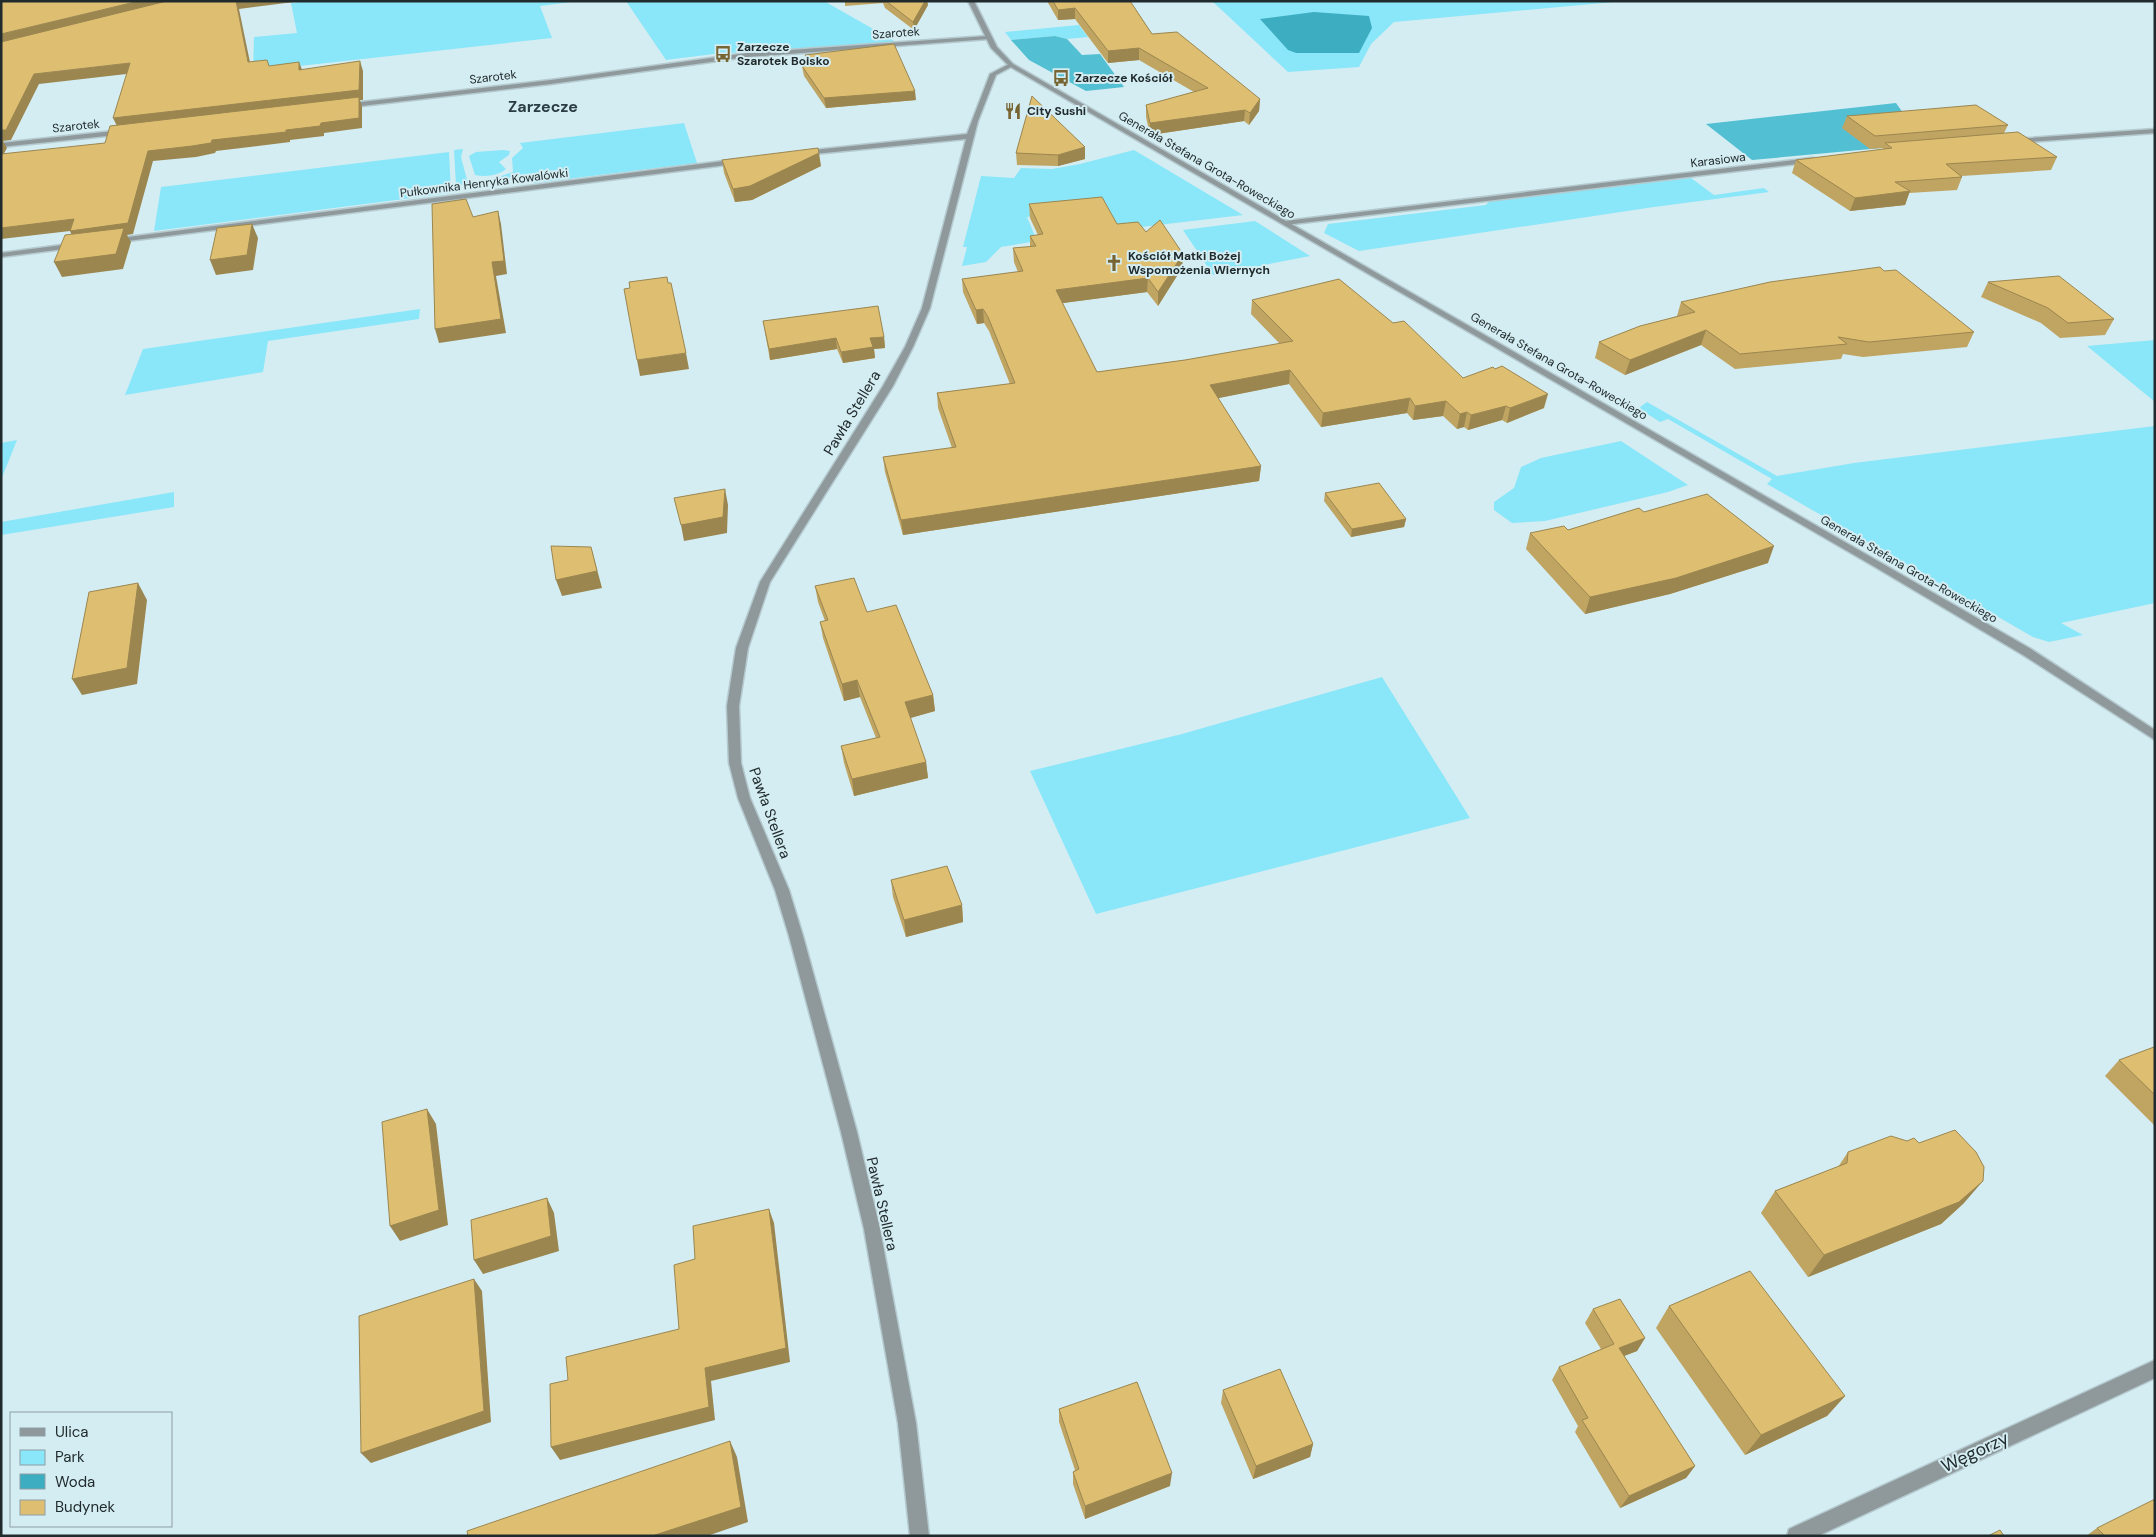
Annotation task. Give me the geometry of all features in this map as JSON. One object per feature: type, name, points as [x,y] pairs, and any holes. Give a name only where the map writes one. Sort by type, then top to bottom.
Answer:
[{"type":"street","name":"Generała Stefana Grota-Roweckiego","points":[[970,1],[996,51],[1011,65],[1888,570],[2027,652],[2155,736]]},
{"type":"street","name":"Szarotek","points":[[334,107],[551,82],[747,55],[988,38]]},
{"type":"street","name":"Pawła Stellera","points":[[920,1536],[907,1423],[872,1229],[849,1132],[793,927],[779,881],[744,798],[735,763],[733,706],[742,648],[765,582],[888,386],[909,348],[926,308],[970,136],[993,74],[1011,65]]},
{"type":"street","name":"Szarotek","points":[[1,145],[134,131]]},
{"type":"street","points":[[2007,141],[2155,131]]},
{"type":"street","points":[[792,155],[970,136]]},
{"type":"street","name":"Pułkownika Henryka Kowalówki","points":[[99,243],[747,160]]},
{"type":"street","name":"Karasiowa","points":[[1285,223],[1816,160]]},
{"type":"street","points":[[1,255],[89,244]]},
{"type":"street","name":"Węgorzy","points":[[1796,1536],[2155,1369]]},
{"type":"green space","points":[[310,1],[579,1],[540,6],[552,38],[253,71],[254,37],[297,33],[291,3]]},
{"type":"green space","points":[[626,1],[824,1],[896,42],[714,54],[666,60]]},
{"type":"green space","points":[[1212,1],[1625,1],[1394,22],[1371,44],[1359,67],[1288,72]]},
{"type":"green space","points":[[1079,25],[1088,37],[1067,39],[1055,36],[1011,40],[1005,32]]},
{"type":"green space","points":[[684,123],[697,163],[535,183],[516,182],[515,177],[502,179],[501,176],[513,172],[512,158],[523,148],[520,143]]},
{"type":"green space","points":[[463,149],[461,157],[467,180],[476,181],[456,186],[454,150]]},
{"type":"green space","points":[[1134,150],[1243,215],[1116,230],[1105,208],[1027,217],[1037,241],[1001,247],[986,262],[962,266],[967,247],[963,247],[981,176],[1014,178],[1021,168],[1052,169]]},
{"type":"green space","points":[[510,151],[509,155],[499,162],[506,169],[491,175],[475,175],[469,156],[476,152]]},
{"type":"green space","points":[[449,152],[451,193],[154,231],[161,187]]},
{"type":"green space","points":[[1691,178],[1714,195],[1764,188],[1769,192],[1654,207],[1359,251],[1324,233],[1328,224],[1486,205],[1490,200]]},
{"type":"green space","points":[[1255,221],[1310,256],[1213,275],[1183,230]]},
{"type":"green space","points":[[420,309],[419,319],[268,341],[263,372],[125,395],[143,349]]},
{"type":"green space","points":[[2155,340],[2155,402],[2087,346]]},
{"type":"green space","points":[[1647,402],[1777,476],[1854,463],[2155,426],[2155,603],[2061,623],[2083,635],[2049,642],[2033,637],[1767,484],[1772,479],[1668,419],[1660,422],[1641,410],[1640,407]]},
{"type":"green space","points":[[17,440],[1,480],[1,443]]},
{"type":"green space","points":[[1621,441],[1688,485],[1668,492],[1545,521],[1512,523],[1494,510],[1494,502],[1514,488],[1521,467],[1541,458]]},
{"type":"green space","points":[[174,492],[174,507],[1,535],[1,522]]},
{"type":"green space","points":[[1382,677],[1470,818],[1096,914],[1030,771],[1182,734]]},
{"type":"shaded area","points":[[1055,36],[1067,39],[1082,55],[1100,54],[1124,87],[1086,91],[1029,60],[1011,40]]},
{"type":"shaded area","points":[[1896,103],[1925,144],[1752,160],[1706,124]]},
{"type":"water","points":[[1314,12],[1369,16],[1372,28],[1359,53],[1296,53],[1288,50],[1260,19]]},
{"type":"building","points":[[1,1],[139,1],[1,34]]},
{"type":"building","points":[[167,1],[236,1],[248,62],[267,60],[269,66],[299,62],[299,70],[360,61],[359,90],[113,118],[130,63],[34,74],[6,130],[1,130],[1,42]]},
{"type":"building","points":[[886,1],[925,1],[913,22]]},
{"type":"building","points":[[1053,1],[1130,1],[1152,34],[1177,32],[1260,99],[1250,113],[1245,110],[1150,123],[1146,105],[1208,88],[1139,48],[1108,51],[1075,8],[1058,10]]},
{"type":"building","points":[[894,44],[915,91],[824,98],[802,66],[811,65],[805,55]]},
{"type":"building","points":[[1032,96],[1085,147],[1058,155],[1016,153]]},
{"type":"building","points":[[359,97],[359,118],[321,123],[320,126],[286,130],[286,132],[212,140],[211,143],[148,151],[128,223],[70,231],[74,219],[1,228],[1,154],[105,143],[110,126]]},
{"type":"building","points":[[1976,105],[2008,125],[1875,136],[1847,116]]},
{"type":"building","points":[[2018,132],[2057,157],[1946,164],[1962,177],[1895,182],[1910,191],[1855,198],[1796,160],[1892,148],[1885,143]]},
{"type":"building","points":[[818,148],[819,153],[750,186],[733,189],[722,160]]},
{"type":"building","points":[[1102,197],[1117,224],[1138,222],[1146,232],[1160,220],[1183,254],[1158,292],[1148,278],[1056,290],[1097,372],[1185,360],[1293,341],[1252,300],[1339,279],[1393,323],[1404,321],[1463,378],[1493,367],[1495,369],[1502,366],[1548,394],[1510,408],[1506,406],[1471,415],[1467,412],[1460,414],[1446,401],[1415,406],[1410,398],[1323,413],[1290,370],[1210,385],[1261,466],[901,520],[883,457],[956,447],[937,393],[1015,383],[988,317],[983,309],[976,310],[962,279],[1023,271],[1013,248],[1036,246],[1030,236],[1043,234],[1029,204]]},
{"type":"building","points":[[466,199],[473,217],[498,211],[504,261],[492,262],[501,319],[435,329],[432,204]]},
{"type":"building","points":[[252,224],[247,255],[210,260],[217,228]]},
{"type":"building","points":[[124,228],[116,254],[54,262],[65,235]]},
{"type":"building","points":[[1880,267],[1884,271],[1896,270],[1974,332],[1869,342],[1838,337],[1847,344],[1740,354],[1706,330],[1630,360],[1599,342],[1640,326],[1695,312],[1681,302],[1770,282]]},
{"type":"building","points":[[2059,276],[2114,319],[2068,323],[2048,308],[1988,282]]},
{"type":"building","points":[[667,277],[668,283],[671,283],[686,353],[637,360],[624,289],[630,288],[629,282]]},
{"type":"building","points":[[878,306],[884,337],[870,338],[873,347],[841,352],[836,338],[769,349],[763,321]]},
{"type":"building","points":[[1379,483],[1406,519],[1352,529],[1325,493]]},
{"type":"building","points":[[725,489],[723,517],[681,525],[674,498]]},
{"type":"building","points":[[1707,494],[1774,546],[1676,578],[1590,597],[1530,533],[1564,526],[1568,530],[1639,508],[1644,512]]},
{"type":"building","points":[[551,546],[591,547],[597,571],[556,580]]},
{"type":"building","points":[[854,578],[867,612],[896,605],[933,695],[905,702],[926,762],[852,779],[841,746],[880,737],[857,680],[842,684],[820,622],[828,620],[815,586]]},
{"type":"building","points":[[138,583],[127,668],[72,679],[89,592]]},
{"type":"building","points":[[947,866],[962,905],[904,920],[891,880]]},
{"type":"building","points":[[2155,1047],[2155,1095],[2119,1060]]},
{"type":"building","points":[[427,1109],[439,1210],[390,1226],[382,1122]]},
{"type":"building","points":[[1955,1130],[1976,1152],[1984,1167],[1983,1181],[1959,1202],[1824,1255],[1775,1191],[1847,1163],[1848,1152],[1891,1136],[1907,1141],[1914,1138],[1919,1143]]},
{"type":"building","points":[[547,1198],[551,1236],[474,1260],[471,1220]]},
{"type":"building","points":[[769,1209],[786,1348],[705,1368],[709,1407],[551,1447],[550,1384],[568,1380],[566,1357],[679,1329],[674,1265],[695,1259],[693,1226]]},
{"type":"building","points":[[1750,1271],[1845,1396],[1761,1435],[1669,1306]]},
{"type":"building","points":[[474,1279],[484,1411],[361,1453],[359,1316]]},
{"type":"building","points":[[1620,1299],[1645,1338],[1619,1348],[1695,1466],[1629,1496],[1582,1420],[1588,1418],[1559,1367],[1614,1344],[1593,1309]]},
{"type":"building","points":[[1280,1369],[1313,1444],[1256,1466],[1223,1390]]},
{"type":"building","points":[[1137,1382],[1172,1473],[1085,1506],[1073,1472],[1079,1469],[1059,1409]]},
{"type":"building","points":[[730,1441],[741,1507],[652,1536],[468,1536],[467,1531]]},
{"type":"building","points":[[2155,1499],[2155,1536],[2102,1536],[2104,1535],[2097,1528]]},
{"type":"building","points":[[2000,1530],[2004,1536],[1988,1536]]},
{"type":"place","name":"Zarzecze Szarotek Boisko","points":[[723,54]]},
{"type":"place","name":"Zarzecze Kościół","points":[[1061,78]]},
{"type":"place","name":"City Sushi","points":[[1013,111]]},
{"type":"place","name":"Kościół Matki Bożej Wspomożenia Wiernych","points":[[1114,263]]},
{"type":"district","name":"Zarzecze","points":[[543,106]]}]
